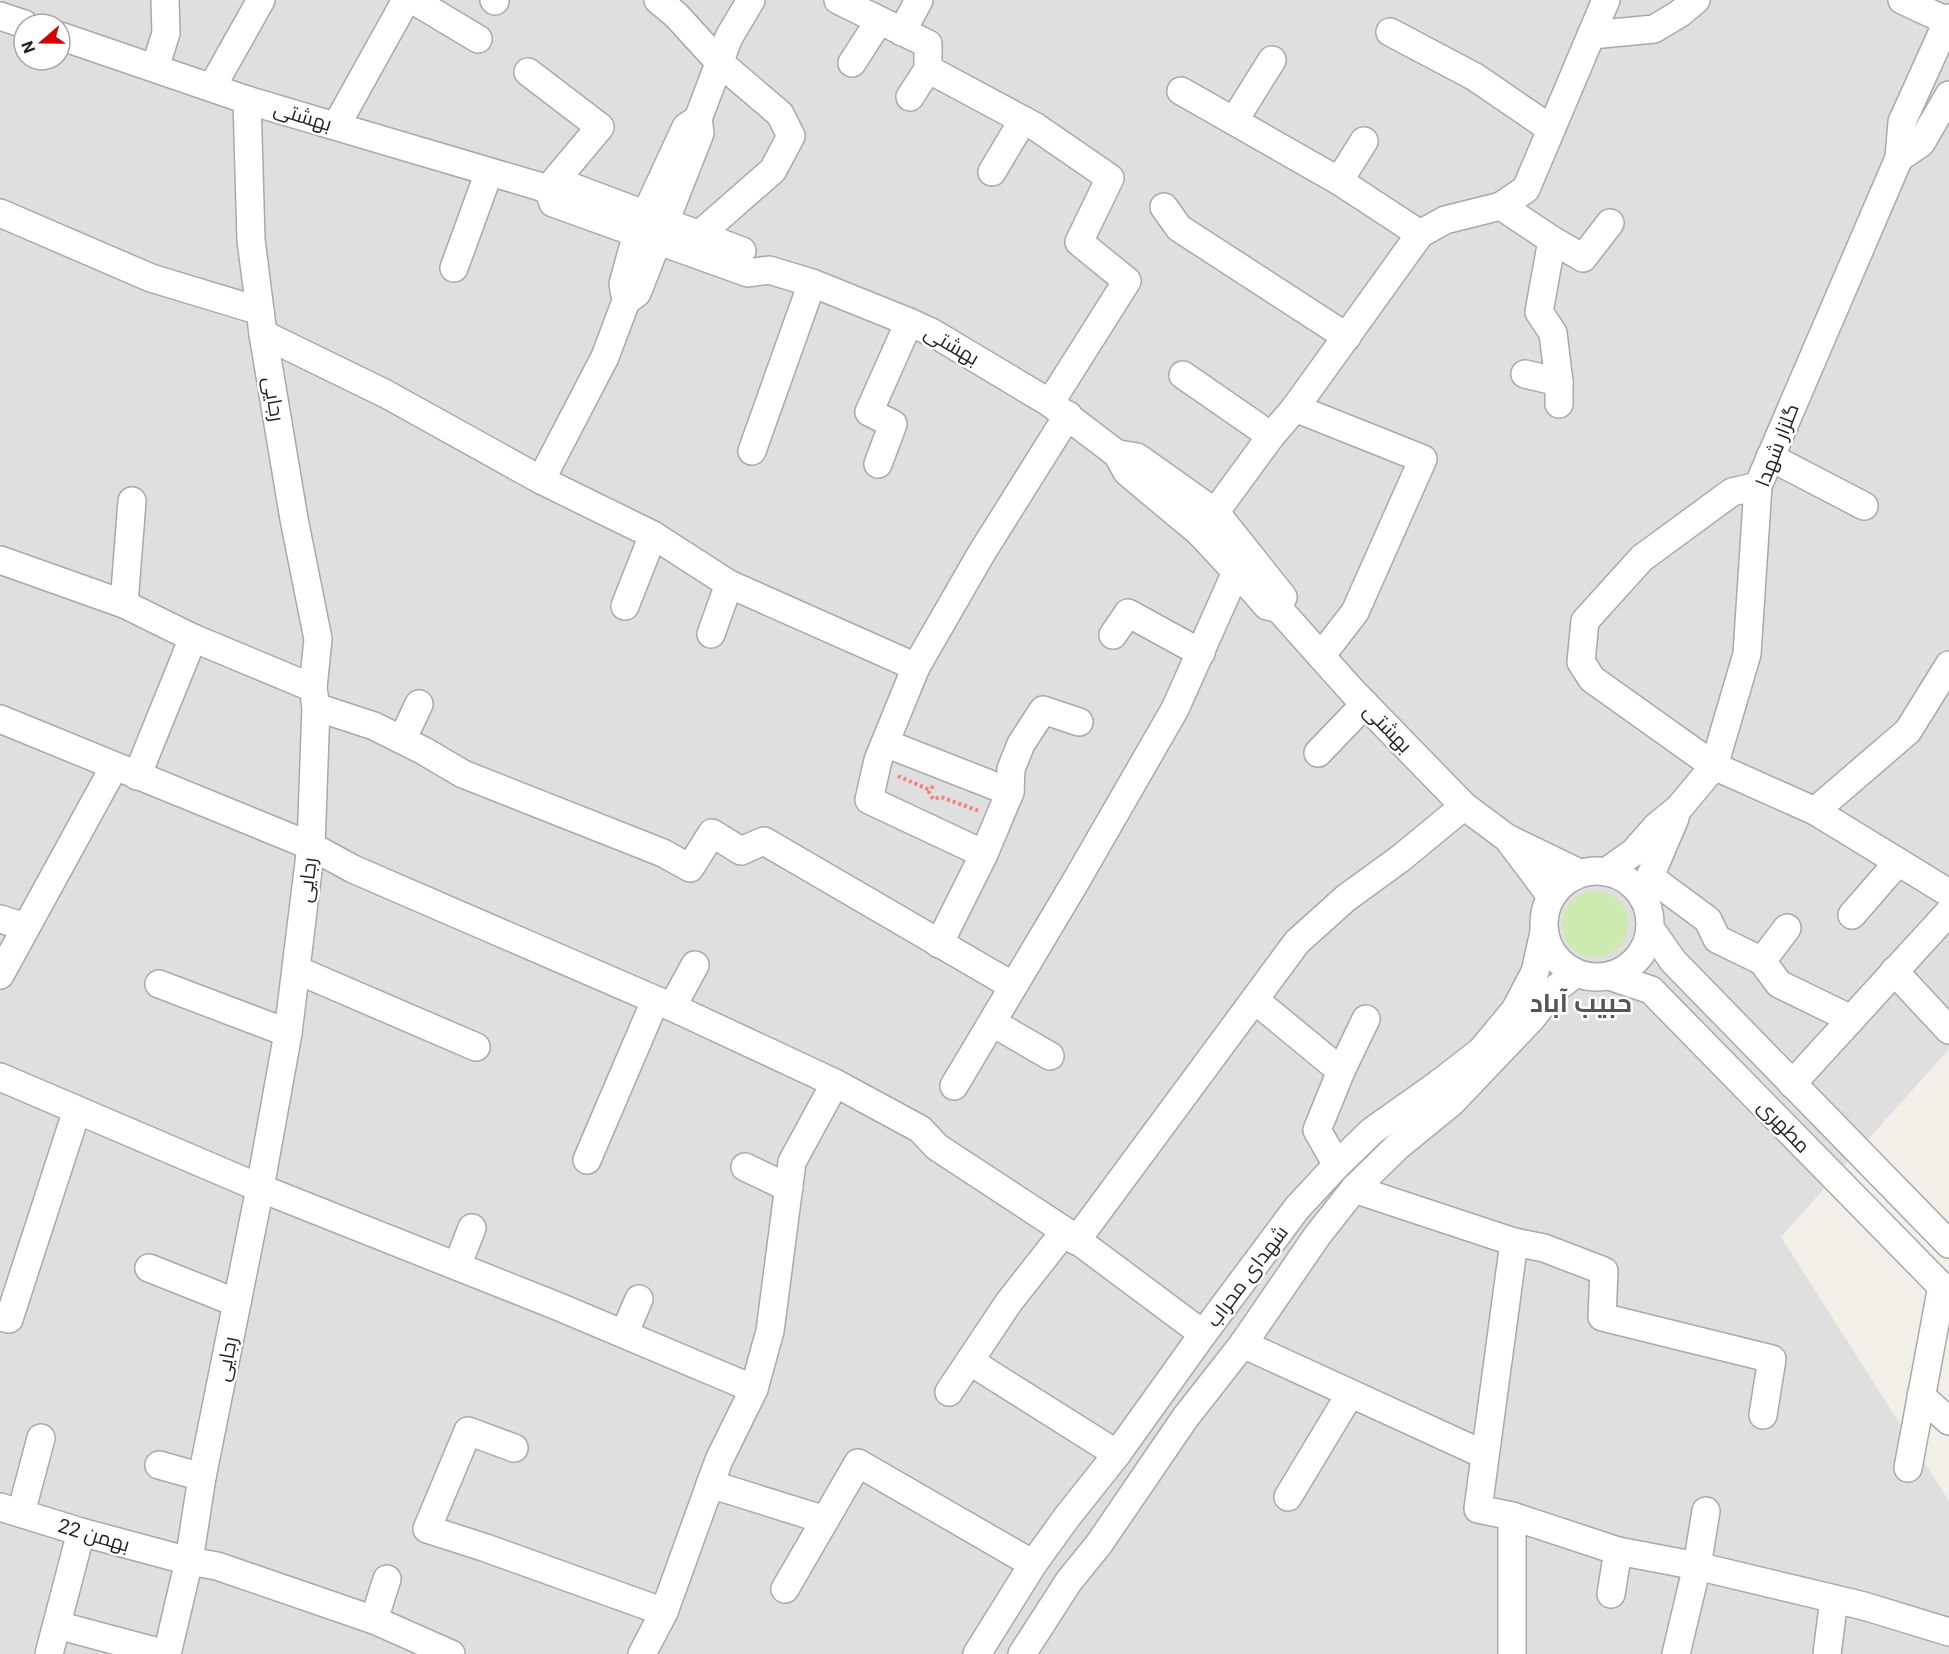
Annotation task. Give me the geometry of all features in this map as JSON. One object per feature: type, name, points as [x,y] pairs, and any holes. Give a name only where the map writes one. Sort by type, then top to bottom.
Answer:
[{"type":"street","points":[[155,68],[166,33],[165,0]]},
{"type":"street","points":[[212,87],[261,0]]},
{"type":"street","points":[[336,126],[406,0]]},
{"type":"street","points":[[413,0],[478,39]]},
{"type":"street","points":[[658,0],[676,15],[719,62],[780,114],[791,136],[773,170],[699,235]]},
{"type":"street","points":[[542,480],[605,357],[626,301],[637,292],[651,228],[700,133],[698,119],[719,62],[729,37],[751,0]]},
{"type":"street","points":[[838,0],[928,44],[928,69],[910,97]]},
{"type":"street","points":[[852,63],[919,0]]},
{"type":"street","points":[[1591,35],[1654,29],[1679,14],[1696,0]]},
{"type":"street","points":[[1902,0],[1948,21]]},
{"type":"street","points":[[1208,523],[1271,436],[1295,408],[1420,234],[1444,220],[1501,206],[1526,189],[1591,35],[1600,2]]},
{"type":"street","name":"گلزار شهدا","points":[[1679,808],[1714,766],[1747,654],[1758,486],[1899,158],[1902,122],[1948,21]]},
{"type":"street","points":[[1390,32],[1475,77],[1551,129]]},
{"type":"street","name":"بهشتی","points":[[72,40],[247,99],[489,172],[548,189],[572,188],[651,228]]},
{"type":"street","points":[[1234,121],[1272,60]]},
{"type":"street","points":[[928,69],[1036,127],[1110,178],[1079,243],[1127,281],[981,554],[916,667],[880,755],[869,800],[984,854]]},
{"type":"street","points":[[1926,70],[1949,86]]},
{"type":"street","points":[[528,72],[600,127],[548,189]]},
{"type":"street","points":[[1181,91],[1339,181],[1420,234]]},
{"type":"street","name":"گلزار شهدا","points":[[1899,158],[1921,143],[1949,95]]},
{"type":"street","name":"رجایی","points":[[167,1654],[189,1561],[202,1477],[260,1188],[288,1033],[311,846],[314,697],[318,639],[294,519],[261,323],[251,240],[247,99]]},
{"type":"street","points":[[993,172],[1023,120]]},
{"type":"street","points":[[1339,181],[1364,141]]},
{"type":"street","points":[[454,268],[489,172]]},
{"type":"street","points":[[1501,206],[1583,258],[1610,223]]},
{"type":"street","points":[[1164,207],[1179,228],[1347,337]]},
{"type":"street","points":[[0,213],[261,323],[542,480],[653,535],[729,584],[916,667]]},
{"type":"street","points":[[651,228],[699,235],[762,259],[769,270],[748,273],[651,228]]},
{"type":"street","points":[[1525,374],[1559,393],[1553,333],[1539,312],[1552,240]]},
{"type":"street","name":"بهشتی","points":[[769,270],[812,283],[933,333],[1059,409],[1117,454],[1127,472],[1208,523],[1283,597],[1278,608]]},
{"type":"street","points":[[752,451],[812,283]]},
{"type":"street","points":[[878,464],[893,424],[869,412],[909,322]]},
{"type":"street","points":[[1183,375],[1271,436]]},
{"type":"street","points":[[1295,408],[1423,459],[1355,612],[1321,656]]},
{"type":"street","points":[[1770,457],[1864,506]]},
{"type":"street","points":[[1758,486],[1732,492],[1642,558],[1585,621],[1581,662],[1592,679],[1714,766],[1815,811],[1949,893]]},
{"type":"street","points":[[124,604],[132,501]]},
{"type":"street","name":"بهشتی","points":[[1208,523],[1236,572],[1267,606],[1278,608],[1365,704],[1464,806],[1507,838]]},
{"type":"street","points":[[626,606],[653,535]]},
{"type":"street","points":[[0,560],[124,604],[402,740],[463,774],[663,854],[690,868],[712,833],[741,851],[764,841],[1013,986]]},
{"type":"street","points":[[954,1086],[1175,709],[1236,572]]},
{"type":"street","points":[[711,634],[729,584]]},
{"type":"street","points":[[1113,635],[1128,613],[1201,653]]},
{"type":"street","points":[[0,975],[26,927],[125,771],[193,638]]},
{"type":"street","points":[[1815,811],[1908,731],[1949,665]]},
{"type":"street","points":[[402,740],[419,704]]},
{"type":"street","points":[[1318,753],[1365,704]]},
{"type":"street","points":[[939,944],[984,854],[1011,792],[1011,770],[1021,744],[1044,710],[1079,722]]},
{"type":"street","points":[[0,719],[311,846],[353,869],[664,1004],[835,1083],[920,1129],[938,1147],[1071,1236],[1203,1334]]},
{"type":"street","points":[[880,755],[1011,792]]},
{"type":"street","points":[[949,1392],[1009,1302],[1071,1236],[1255,1000],[1297,942],[1346,898],[1401,858],[1464,806]]},
{"type":"street","points":[[1606,872],[1634,852],[1657,826],[1679,808]]},
{"type":"street","points":[[1679,808],[1646,887],[1650,928],[1646,945],[1637,959],[1624,970],[1609,976],[1592,977],[1576,973],[1562,964],[1550,950],[1544,932],[1544,913],[1551,896],[1563,882],[1579,873],[1598,870],[1616,874],[1631,884],[1646,887],[1708,921],[1717,939],[1762,961],[1779,984],[1851,1019]]},
{"type":"street","points":[[1507,838],[1579,873]]},
{"type":"street","points":[[1507,838],[1551,896]]},
{"type":"street","points":[[1852,915],[1898,862]]},
{"type":"street","points":[[1792,1084],[1949,912]]},
{"type":"street","points":[[0,918],[26,927]]},
{"type":"street","name":"مطهری","points":[[1650,928],[1673,961],[1949,1244]]},
{"type":"street","points":[[1762,961],[1787,928]]},
{"type":"street","name":"شهدای محراب","points":[[977,1654],[1033,1564],[1067,1516],[1117,1454],[1297,1208],[1372,1131],[1480,1051],[1515,1010],[1535,972],[1544,932]]},
{"type":"street","points":[[587,1160],[664,1004],[695,965]]},
{"type":"street","points":[[297,970],[476,1047]]},
{"type":"street","points":[[1894,971],[1949,1030]]},
{"type":"street","name":"شهدای محراب","points":[[1022,1654],[1069,1581],[1099,1544],[1185,1418],[1243,1344],[1317,1236],[1354,1189],[1388,1156],[1452,1102],[1531,1018],[1554,990],[1576,973]]},
{"type":"street","name":"مطهری","points":[[1609,976],[1651,990],[1946,1290]]},
{"type":"street","points":[[159,984],[288,1033]]},
{"type":"street","points":[[1675,1015],[1671,1004],[1677,989],[1688,985],[1699,988]]},
{"type":"street","points":[[1255,1000],[1341,1071]]},
{"type":"street","points":[[1337,1165],[1317,1131],[1341,1071],[1366,1019]]},
{"type":"street","points":[[993,1023],[1050,1056]]},
{"type":"street","points":[[0,1077],[260,1188],[457,1266],[754,1389]]},
{"type":"street","points":[[642,1654],[664,1612],[718,1460],[754,1389],[770,1330],[792,1162],[835,1083]]},
{"type":"street","points":[[0,1317],[9,1319],[77,1110]]},
{"type":"street","points":[[1372,1131],[1388,1156]]},
{"type":"street","points":[[745,1167],[789,1188]]},
{"type":"street","points":[[1354,1189],[1514,1242],[1544,1248],[1604,1271],[1602,1317],[1772,1359],[1763,1415]]},
{"type":"street","points":[[457,1266],[472,1228]]},
{"type":"street","points":[[1514,1242],[1478,1509],[1512,1516],[1618,1551],[1697,1566],[1834,1599],[1949,1632]]},
{"type":"street","points":[[149,1268],[237,1303]]},
{"type":"street","points":[[1908,1468],[1946,1290]]},
{"type":"street","points":[[624,1334],[639,1299]]},
{"type":"street","points":[[1243,1344],[1485,1455]]},
{"type":"street","points":[[971,1362],[1117,1454]]},
{"type":"street","points":[[1288,1497],[1350,1394]]},
{"type":"street","points":[[1922,1396],[1949,1421]]},
{"type":"street","points":[[514,1448],[468,1431],[428,1529],[664,1612]]},
{"type":"street","points":[[10,1510],[41,1438]]},
{"type":"street","points":[[785,1589],[858,1463],[1033,1564]]},
{"type":"street","points":[[159,1465],[202,1477]]},
{"type":"street","points":[[710,1484],[825,1521]]},
{"type":"street","name":"22 بهمن","points":[[10,1510],[81,1532],[189,1561],[217,1566],[374,1620],[451,1654]]},
{"type":"street","points":[[1676,1654],[1697,1566],[1706,1511]]},
{"type":"street","points":[[1067,1516],[1099,1544]]},
{"type":"street","points":[[1512,1516],[1512,1654]]},
{"type":"street","points":[[50,1654],[81,1532]]},
{"type":"street","points":[[1611,1594],[1618,1551]]},
{"type":"street","points":[[374,1620],[387,1579]]},
{"type":"street","points":[[1827,1654],[1834,1599]]},
{"type":"street","points":[[57,1625],[167,1654]]},
{"type":"path","points":[[880,755],[930,790]]},
{"type":"path","points":[[939,786],[934,786],[930,790],[930,796],[933,799],[942,795],[999,819]]},
{"type":"shaded area","points":[[0,0],[1949,0],[1949,1049],[1781,1237],[1949,1501],[1949,1654],[0,1654]]},
{"type":"green space","points":[[1595,891],[1608,894],[1618,901],[1625,911],[1628,924],[1625,937],[1618,947],[1608,954],[1595,957],[1582,954],[1572,947],[1565,937],[1562,924],[1565,911],[1572,901],[1582,894]]},
{"type":"district","name":"حبیب آباد","points":[[1581,1003]]}]
